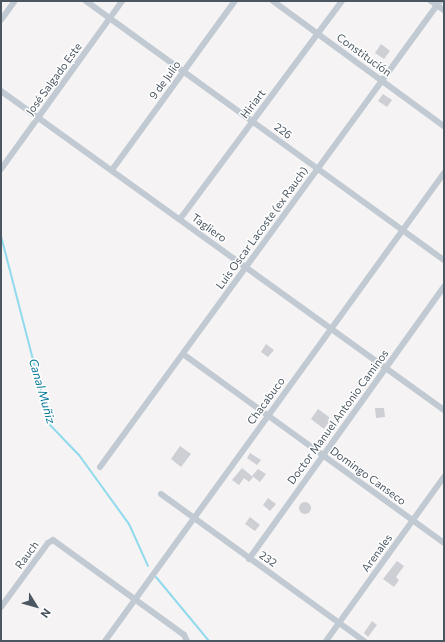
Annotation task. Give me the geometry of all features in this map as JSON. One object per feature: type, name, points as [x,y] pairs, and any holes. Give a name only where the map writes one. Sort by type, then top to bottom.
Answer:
[{"type":"street","points":[[1,20],[15,1]]},
{"type":"street","name":"226","points":[[86,1],[444,260]]},
{"type":"street","name":"José Salgado Este","points":[[1,169],[122,1]]},
{"type":"street","name":"9 de Julio","points":[[112,170],[235,1]]},
{"type":"street","name":"Constitución","points":[[273,1],[444,126]]},
{"type":"street","name":"Hiriart","points":[[180,219],[342,1]]},
{"type":"street","points":[[431,1],[439,3],[444,10]]},
{"type":"street","name":"Luis Oscar Lacoste (ex Rauch)","points":[[100,467],[439,3]]},
{"type":"street","name":"Tagliero","points":[[1,91],[444,410]]},
{"type":"street","name":"Chacabuco","points":[[105,641],[444,173]]},
{"type":"street","name":"Doctor Manuel Antonio Caminos","points":[[249,559],[322,455],[444,287]]},
{"type":"street","name":"Domingo Canseco","points":[[183,354],[444,543]]},
{"type":"street","name":"Arenales","points":[[326,641],[444,477]]},
{"type":"street","name":"232","points":[[161,494],[364,641]]},
{"type":"street","name":"Rauch","points":[[1,607],[48,542],[57,541],[135,599]]},
{"type":"street","points":[[135,599],[184,634],[187,641]]},
{"type":"building","points":[[381,44],[390,51],[384,59],[375,53]]},
{"type":"building","points":[[383,94],[392,100],[387,107],[378,101]]},
{"type":"building","points":[[266,344],[274,350],[268,357],[261,352]]},
{"type":"building","points":[[375,408],[384,408],[385,417],[376,418]]},
{"type":"building","points":[[318,409],[329,417],[329,422],[324,429],[311,419]]},
{"type":"building","points":[[180,446],[191,454],[181,467],[171,459]]},
{"type":"building","points":[[250,453],[261,460],[257,465],[247,458]]},
{"type":"building","points":[[242,468],[253,477],[249,482],[244,478],[239,485],[232,480]]},
{"type":"building","points":[[258,469],[266,474],[260,482],[252,476]]},
{"type":"building","points":[[268,498],[276,504],[270,511],[263,505]]},
{"type":"building","points":[[303,502],[307,502],[311,508],[307,514],[303,514],[299,510],[299,506]]},
{"type":"building","points":[[250,517],[260,525],[255,531],[245,524]]},
{"type":"building","points":[[397,561],[404,566],[396,577],[399,580],[394,587],[383,579]]},
{"type":"building","points":[[372,621],[377,625],[368,637],[364,633]]},
{"type":"waterway","name":"Canal Muñiz","points":[[1,236],[50,425],[79,455],[129,524],[148,566]]},
{"type":"waterway","name":"Canal Muñiz","points":[[156,577],[209,641]]}]
